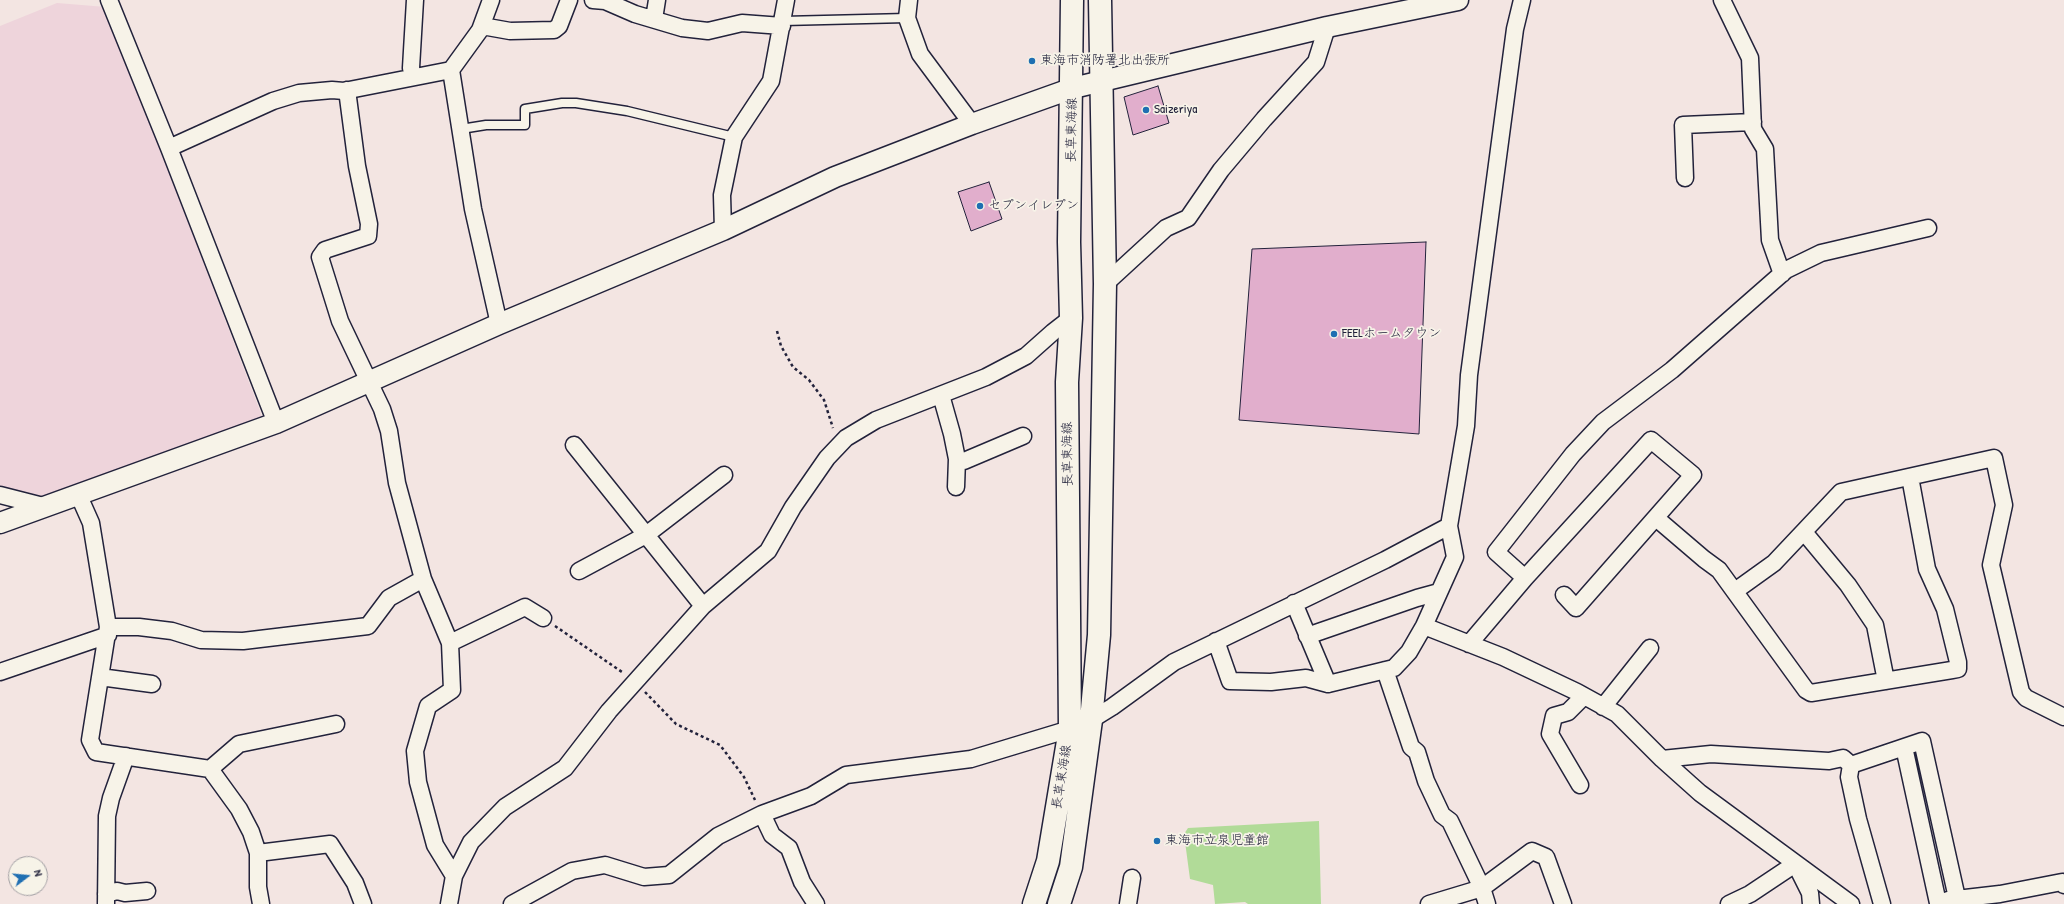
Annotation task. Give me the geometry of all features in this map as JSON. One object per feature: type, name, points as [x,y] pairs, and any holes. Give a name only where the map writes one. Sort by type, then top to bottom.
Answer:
[{"type":"main road","name":"長草東海線","points":[[1034,904],[1048,861],[1070,728],[1067,382],[1072,318],[1069,242],[1072,0]]},
{"type":"main road","name":"長草東海線","points":[[1058,904],[1071,867],[1091,720],[1099,635],[1105,284],[1100,82],[1100,0]]},
{"type":"street","points":[[108,0],[169,148],[276,423]]},
{"type":"street","points":[[413,77],[411,68],[415,0]]},
{"type":"street","points":[[169,148],[273,101],[299,92],[347,90],[451,70],[482,26],[491,0]]},
{"type":"street","points":[[482,26],[510,30],[554,30],[559,26],[569,0]]},
{"type":"street","points":[[593,0],[605,1],[635,14],[682,28],[708,31],[742,23],[782,24]]},
{"type":"street","points":[[654,19],[656,0]]},
{"type":"street","points":[[722,230],[722,195],[734,137],[772,81],[786,0]]},
{"type":"street","points":[[909,0],[907,18],[920,54],[972,124]]},
{"type":"street","points":[[0,523],[79,496],[276,423],[499,324],[722,230],[835,176],[1072,88],[1327,27],[1458,0]]},
{"type":"street","points":[[1216,641],[1230,680],[1271,682],[1306,678],[1328,684],[1394,668],[1409,652],[1424,626],[1455,557],[1449,526],[1466,426],[1469,375],[1515,29],[1522,0]]},
{"type":"street","points":[[1722,0],[1750,58],[1753,129],[1765,150],[1770,240],[1782,274]]},
{"type":"street","points":[[1105,284],[1166,228],[1188,218],[1221,170],[1264,119],[1316,62],[1327,27]]},
{"type":"street","points":[[451,70],[474,209],[499,324]]},
{"type":"street","points":[[347,90],[357,166],[369,224],[368,236],[325,250],[320,257],[340,321],[382,409],[389,431],[397,483],[423,579],[450,643],[452,690],[428,706],[415,751],[418,782],[435,845],[454,876]]},
{"type":"street","points":[[1685,178],[1683,125],[1752,122]]},
{"type":"street","points":[[1525,578],[1496,552],[1573,454],[1603,422],[1672,370],[1782,274],[1821,253],[1928,228]]},
{"type":"street","points":[[448,903],[454,876],[471,842],[506,807],[565,768],[635,681],[703,606],[768,551],[793,507],[827,458],[846,438],[876,420],[986,377],[1026,356],[1052,332],[1072,318]]},
{"type":"street","points":[[941,394],[957,459],[956,487]]},
{"type":"street","points":[[957,459],[964,461],[1023,436]]},
{"type":"street","points":[[1469,644],[1525,578],[1651,440],[1694,476],[1576,608],[1564,595]]},
{"type":"street","points":[[574,445],[703,606]]},
{"type":"street","points":[[1735,591],[1774,563],[1842,492],[1994,458],[2004,505],[1992,565],[2022,692],[2026,698],[2064,717]]},
{"type":"street","points":[[579,571],[646,535],[724,475]]},
{"type":"street","points":[[1656,518],[1719,570],[1806,690],[1812,693],[1958,669],[1958,662],[1945,609],[1927,569],[1910,477]]},
{"type":"street","points":[[0,495],[47,507]]},
{"type":"street","points":[[79,496],[91,523],[108,631],[90,740],[96,752],[210,768],[239,809],[251,832],[258,853],[258,887],[262,904]]},
{"type":"street","points":[[512,904],[572,871],[605,866],[644,877],[669,875],[718,836],[762,814],[811,796],[846,776],[972,759],[1091,720],[1174,662],[1385,560],[1449,526]]},
{"type":"street","points":[[1804,532],[1848,585],[1874,625],[1886,681]]},
{"type":"street","points":[[0,672],[108,631],[138,627],[172,631],[201,640],[243,641],[368,626],[389,598],[423,579]]},
{"type":"street","points":[[1308,636],[1417,598],[1439,592]]},
{"type":"street","points":[[1294,604],[1328,684]]},
{"type":"street","points":[[450,643],[525,607],[543,618]]},
{"type":"street","points":[[1424,626],[1504,657],[1584,696],[1616,714],[1662,759],[1700,793],[1851,904]]},
{"type":"street","points":[[1603,707],[1650,648]]},
{"type":"street","points":[[1385,670],[1411,747],[1417,752],[1426,781],[1442,815],[1450,821],[1482,888],[1487,904]]},
{"type":"street","points":[[100,677],[152,684]]},
{"type":"street","points":[[1580,785],[1550,734],[1554,716],[1568,712],[1584,696]]},
{"type":"street","points":[[210,768],[239,744],[336,724]]},
{"type":"street","points":[[1851,765],[1922,741],[1957,898]]},
{"type":"street","points":[[1904,747],[1936,903],[1957,898],[2001,899],[2062,882],[2064,885]]},
{"type":"street","points":[[1662,759],[1711,754],[1829,761],[1843,758],[1851,765]]},
{"type":"street","points":[[106,899],[107,816],[110,798],[126,756]]},
{"type":"street","points":[[1851,765],[1849,777],[1858,819],[1882,904]]},
{"type":"street","points":[[762,814],[772,835],[789,848],[802,882],[816,904]]},
{"type":"street","points":[[258,853],[330,844],[355,883],[363,904]]},
{"type":"street","points":[[1429,904],[1482,888],[1532,851],[1546,857],[1563,904]]},
{"type":"street","points":[[1729,904],[1750,894],[1795,864]]},
{"type":"street","points":[[1795,864],[1810,893],[1811,904]]},
{"type":"street","points":[[1128,904],[1132,878]]},
{"type":"street","points":[[106,899],[117,891],[125,894],[147,891]]},
{"type":"lane","points":[[782,24],[907,18]]},
{"type":"lane","points":[[461,129],[486,126],[524,125],[525,109],[562,103],[576,103],[627,111],[734,137]]},
{"type":"path","points":[[777,331],[781,346],[793,367],[809,380],[824,400],[835,435]]},
{"type":"path","points":[[543,618],[635,681],[676,724],[720,745],[744,777],[762,814]]},
{"type":"shaded area","points":[[57,3],[106,7],[263,419],[47,500],[0,492],[0,26]]},
{"type":"green space","points":[[1319,821],[1321,904],[1248,904],[1245,902],[1215,904],[1213,885],[1190,879],[1184,834],[1188,828]]},
{"type":"building","name":"Saizeriya","points":[[1158,86],[1169,123],[1133,135],[1124,97]]},
{"type":"building","name":"セブンイレブン","points":[[989,182],[1002,219],[971,231],[958,192]]},
{"type":"building","name":"FEELホームタウン","points":[[1426,242],[1419,434],[1239,420],[1252,249]]},
{"type":"place","name":"東海市消防署北出張所","points":[[1032,61]]},
{"type":"place","name":"Saizeriya","points":[[1146,110]]},
{"type":"place","name":"セブンイレブン","points":[[980,206]]},
{"type":"place","name":"FEELホームタウン","points":[[1334,334]]},
{"type":"place","name":"東海市立泉児童館","points":[[1157,841]]}]
